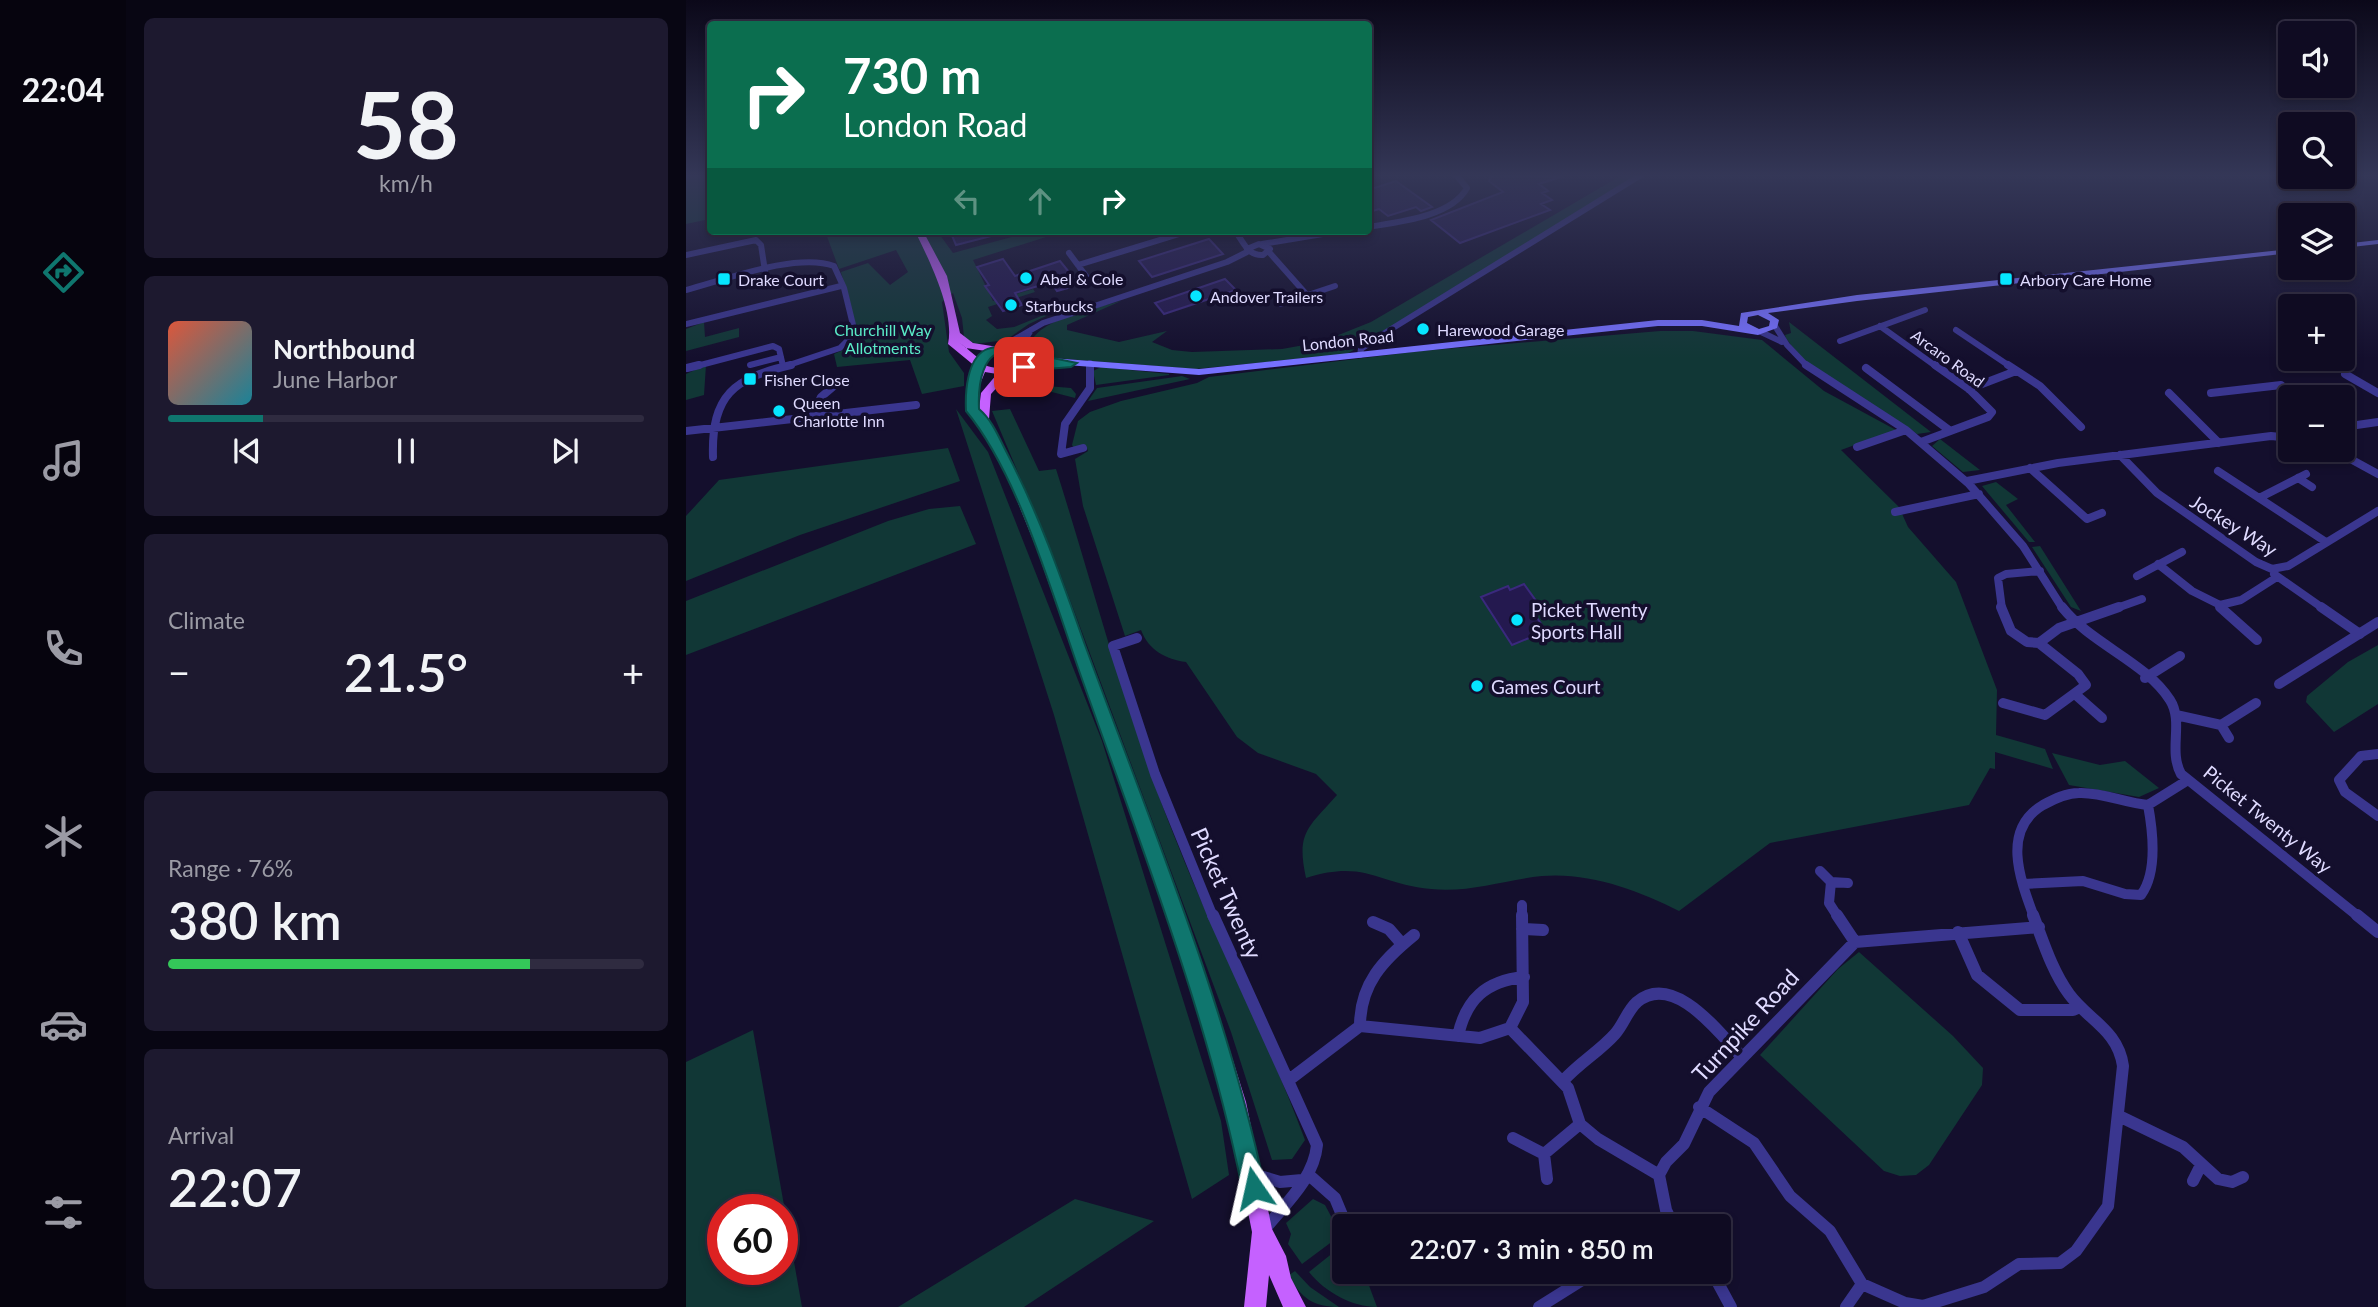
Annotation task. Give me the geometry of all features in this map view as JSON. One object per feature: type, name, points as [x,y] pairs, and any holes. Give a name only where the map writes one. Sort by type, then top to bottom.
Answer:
[{"type":"main road","points":[[922,236],[942,276],[955,334],[955,347],[980,366],[992,371],[1009,368]]},
{"type":"main road","points":[[2355,245],[2378,242]]},
{"type":"main road","points":[[1761,332],[1798,307],[2278,252]]},
{"type":"main road","name":"London Road","points":[[1712,324],[1759,312],[1798,307]]},
{"type":"main road","points":[[1759,312],[1772,317],[1776,324]]},
{"type":"main road","points":[[1741,318],[1742,324],[1751,330]]},
{"type":"main road","name":"London Road","points":[[1009,368],[1090,363],[1194,372],[1658,323],[1712,324],[1761,332]]},
{"type":"main road","points":[[955,334],[970,346],[1020,351],[1019,362],[1009,368],[986,393],[983,419]]},
{"type":"main road","points":[[997,349],[983,357],[971,405],[973,411],[983,419],[1035,528],[1195,970],[1223,1054],[1262,1232],[1295,1307]]},
{"type":"main road","name":"London Road","points":[[1020,351],[1045,360],[1071,363]]},
{"type":"main road","points":[[1255,1307],[1262,1232]]},
{"type":"street","points":[[1079,265],[1173,236]]},
{"type":"street","points":[[1240,236],[1252,253],[1276,262]]},
{"type":"street","points":[[1252,253],[1259,244],[1309,236]]},
{"type":"street","points":[[1360,355],[1361,349],[1380,336],[1542,236]]},
{"type":"street","points":[[686,255],[756,240],[761,245],[765,271]]},
{"type":"street","points":[[1244,240],[1270,250],[1276,262],[1307,295]]},
{"type":"street","points":[[997,349],[1032,328],[1252,253],[1270,250],[1283,240]]},
{"type":"street","points":[[1069,253],[1086,276]]},
{"type":"street","points":[[686,290],[804,262],[826,262],[836,268],[855,333],[853,341],[838,351],[744,379],[727,397],[712,427],[713,457]]},
{"type":"street","points":[[686,324],[841,286]]},
{"type":"street","points":[[1282,304],[1335,286]]},
{"type":"street","name":"Arcaro Road","points":[[1840,341],[1925,310]]},
{"type":"street","points":[[1776,324],[1782,342]]},
{"type":"street","name":"Arcaro Road","points":[[1880,326],[1969,389],[1992,414],[1921,442]]},
{"type":"street","points":[[1020,351],[1032,328]]},
{"type":"street","points":[[1956,330],[2050,394],[2081,427]]},
{"type":"street","points":[[1761,332],[1782,342],[1819,377],[1906,430],[1967,481],[2040,571],[2075,622],[2168,698],[2176,715],[2221,725],[2256,704]]},
{"type":"street","points":[[687,368],[769,346],[778,348],[783,366]]},
{"type":"street","points":[[750,365],[781,357]]},
{"type":"street","points":[[1083,449],[1061,454],[1062,434],[1067,418],[1090,388],[1090,363]]},
{"type":"street","points":[[1866,368],[1949,430]]},
{"type":"street","points":[[1969,389],[2016,371]]},
{"type":"street","points":[[2345,374],[2378,393]]},
{"type":"street","points":[[2271,377],[2280,385]]},
{"type":"street","points":[[812,417],[821,397],[834,386]]},
{"type":"street","points":[[2211,393],[2278,386]]},
{"type":"street","points":[[2169,393],[2219,443]]},
{"type":"street","points":[[686,431],[916,405]]},
{"type":"street","points":[[2355,425],[2378,422]]},
{"type":"street","points":[[1857,447],[1906,430]]},
{"type":"street","points":[[1967,481],[2030,468],[2120,455],[2278,437]]},
{"type":"street","name":"Jockey Way","points":[[2120,455],[2157,493],[2274,573],[2378,511]]},
{"type":"street","points":[[2355,461],[2378,474]]},
{"type":"street","points":[[2030,468],[2087,519],[2102,513]]},
{"type":"street","points":[[2218,471],[2326,542]]},
{"type":"street","points":[[2259,498],[2302,476],[2312,487]]},
{"type":"street","points":[[1895,512],[1979,494]]},
{"type":"street","points":[[2137,576],[2182,552]]},
{"type":"street","points":[[2158,564],[2209,603],[2220,607],[2257,640]]},
{"type":"street","points":[[2003,703],[2045,715],[2076,695],[2086,685],[2083,679],[2039,643],[2021,639],[2008,627],[2001,607],[1998,578],[2006,574],[2040,571]]},
{"type":"street","points":[[2220,607],[2230,605],[2274,573],[2360,634]]},
{"type":"street","points":[[2039,643],[2059,628],[2142,599]]},
{"type":"street","points":[[2279,684],[2378,622]]},
{"type":"street","name":"Picket Twenty","points":[[1137,638],[1113,646],[1130,707],[1171,818],[1317,1145],[1317,1158],[1306,1178]]},
{"type":"street","points":[[2145,678],[2180,656]]},
{"type":"street","points":[[2076,695],[2102,718]]},
{"type":"street","name":"Picket Twenty Way","points":[[2176,715],[2174,763],[2188,780],[2378,932]]},
{"type":"street","name":"Picket Twenty Way","points":[[2221,725],[2229,738]]},
{"type":"street","points":[[2378,754],[2361,756],[2339,780],[2345,792],[2378,816]]},
{"type":"street","points":[[1699,1107],[1754,1143],[1790,1196],[1830,1231],[1863,1284],[1905,1303],[1936,1305],[1984,1287],[2019,1264],[2054,1264],[2065,1260],[2106,1212],[2119,1116],[2121,1055],[2106,1029],[2080,1007],[2061,980],[2024,884],[2015,841],[2021,825],[2036,810],[2066,795],[2078,793],[2148,805],[2188,780]]},
{"type":"street","points":[[2024,884],[2083,881],[2125,894],[2141,895],[2148,885],[2152,836],[2148,805]]},
{"type":"street","points":[[1820,871],[1831,882],[1848,883]]},
{"type":"street","points":[[1831,882],[1829,903],[1855,942],[2039,927]]},
{"type":"street","points":[[1289,1080],[1360,1026],[1487,1037],[1510,1028],[1522,1008],[1522,905]]},
{"type":"street","points":[[1373,922],[1389,929],[1402,944]]},
{"type":"street","points":[[1522,929],[1543,930]]},
{"type":"street","points":[[1958,932],[1977,975],[2020,1010],[2073,1010],[2080,1007]]},
{"type":"street","points":[[1360,1026],[1361,1003],[1367,983],[1377,968],[1414,935]]},
{"type":"street","name":"Turnpike Road","points":[[1659,1175],[1666,1162],[1684,1144],[1699,1107],[1742,1057],[1855,942]]},
{"type":"street","points":[[1458,1036],[1463,1011],[1476,993],[1498,980],[1524,977]]},
{"type":"street","points":[[1563,1081],[1588,1055],[1616,1033],[1637,1002],[1648,996],[1688,1001],[1742,1057]]},
{"type":"street","points":[[1510,1028],[1535,1057],[1563,1081],[1571,1094],[1580,1124],[1598,1139],[1659,1175],[1667,1214]]},
{"type":"street","points":[[2119,1116],[2177,1143],[2223,1181],[2232,1182],[2243,1177]]},
{"type":"street","points":[[1544,1154],[1580,1124]]},
{"type":"street","points":[[1513,1138],[1544,1154]]},
{"type":"street","points":[[1544,1154],[1548,1178]]},
{"type":"street","points":[[2193,1181],[2201,1165]]},
{"type":"street","points":[[1251,1173],[1280,1182],[1306,1178],[1335,1198],[1342,1214]]},
{"type":"street","points":[[1262,1232],[1306,1178]]},
{"type":"street","points":[[1539,1307],[1576,1284]]},
{"type":"street","points":[[1719,1284],[1731,1307]]},
{"type":"street","points":[[1846,1307],[1863,1284]]},
{"type":"green space","name":"Churchill Way Allotments","points":[[827,236],[941,236],[953,253],[1015,236],[1049,236],[973,260],[993,301],[1033,289],[1035,292],[988,307],[992,316],[986,320],[997,329],[1014,327],[1051,312],[1045,303],[1054,302],[1059,310],[1029,324],[1006,340],[975,344],[964,337],[962,318],[953,293],[942,302],[949,352],[964,373],[964,386],[922,394],[910,360],[837,367],[834,354],[850,347],[859,337],[841,272],[868,263],[890,285],[908,272],[896,250],[839,269]]},
{"type":"green space","points":[[1518,236],[1538,236],[1347,354],[1195,369],[1053,358],[1030,348],[1033,338],[1053,323],[1083,311],[1121,301],[1067,325],[1067,330],[1119,342],[1167,331],[1152,342],[1172,350],[1192,352],[1282,349],[1321,342],[1371,322]]},
{"type":"green space","points":[[704,322],[705,337],[739,328],[739,337],[686,351],[686,329]]},
{"type":"green space","points":[[1789,322],[1931,432],[1917,434],[1829,380],[1798,353],[1786,338],[1785,335],[1791,333]]},
{"type":"green space","points":[[1660,331],[1693,331],[1762,340],[1824,391],[1896,430],[1841,450],[1899,507],[1908,527],[1956,582],[1997,690],[1996,735],[2045,749],[2053,769],[1995,752],[1995,769],[1990,768],[1969,805],[1770,843],[1679,911],[1613,884],[1560,875],[1445,890],[1413,886],[1358,872],[1343,871],[1306,878],[1303,863],[1304,840],[1312,824],[1337,795],[1316,774],[1258,753],[1237,737],[1186,662],[1172,659],[1153,649],[1141,630],[1125,636],[1083,506],[1075,459],[1088,451],[1086,446],[1074,448],[1072,445],[1078,421],[1090,412],[1121,401],[1197,383],[1209,377],[1421,351]]},
{"type":"green space","points":[[706,365],[704,395],[686,400],[686,374]]},
{"type":"green space","points":[[1101,367],[1169,375],[1096,385],[1093,371]]},
{"type":"green space","points":[[1182,376],[1190,379],[1088,401],[1097,388]]},
{"type":"green space","points":[[1022,384],[1071,388],[1076,394],[1075,398],[1044,390],[1003,397],[1002,389]]},
{"type":"green space","points":[[956,409],[988,452],[1102,741],[1221,1121],[1229,1175],[1192,1199],[1054,715]]},
{"type":"green space","points":[[1010,409],[1039,471],[1056,469],[1158,793],[1305,1140],[1292,1159],[1272,1160],[1231,1032],[1057,565],[992,411]]},
{"type":"green space","points":[[1940,439],[1980,470],[1963,472],[1932,446]]},
{"type":"green space","points":[[948,448],[960,481],[800,535],[686,581],[686,516],[719,480]]},
{"type":"green space","points":[[1996,482],[2018,499],[2006,505],[2035,542],[2029,542],[1982,486]]},
{"type":"green space","points":[[960,506],[976,544],[686,655],[686,601],[888,521],[929,509]]},
{"type":"green space","points":[[2040,546],[2081,611],[2071,607],[2032,547]]},
{"type":"green space","points":[[2378,645],[2378,704],[2334,732],[2306,702],[2307,696],[2348,662]]},
{"type":"green space","points":[[2052,753],[2100,765],[2125,761],[2159,788],[2139,797],[2069,785]]},
{"type":"green space","points":[[1859,952],[1953,1036],[1983,1068],[1982,1085],[1929,1165],[1916,1175],[1900,1176],[1884,1171],[1760,1055],[1838,969]]},
{"type":"green space","points":[[753,1030],[782,1194],[707,1194],[707,1285],[798,1284],[802,1307],[686,1307],[686,1062]]},
{"type":"green space","points":[[1075,1199],[1154,1221],[1024,1307],[898,1307]]},
{"type":"green space","points":[[1313,1199],[1325,1205],[1332,1218],[1332,1242],[1302,1264],[1288,1244],[1291,1234],[1286,1223]]},
{"type":"green space","points":[[1332,1254],[1332,1284],[1368,1284],[1377,1307],[1340,1297],[1323,1286],[1309,1272]]},
{"type":"green space","points":[[1295,1271],[1310,1287],[1339,1307],[1309,1300],[1298,1290],[1289,1275]]},
{"type":"building","points":[[952,236],[991,236],[956,245]]},
{"type":"building","points":[[1451,236],[1479,236],[1460,243]]},
{"type":"building","points":[[1209,239],[1223,254],[1152,277],[1139,261]]},
{"type":"building","name":"Abel & Cole","points":[[1003,259],[1015,276],[1060,261],[1073,277],[1066,279],[1072,287],[1057,291],[1051,282],[1015,293],[1022,305],[1003,311],[985,286],[989,285],[977,267]]},
{"type":"building","name":"Andover Trailers","points":[[1225,279],[1236,290],[1164,314],[1155,303]]},
{"type":"building","name":"Picket Twenty Sports Hall","points":[[1524,584],[1539,605],[1531,609],[1546,631],[1512,645],[1481,597],[1508,586],[1510,590]]},
{"type":"place","name":"Abel & Cole","points":[[1026,278]]},
{"type":"place","name":"Drake Court","points":[[724,279]]},
{"type":"place","name":"Arbory Care Home","points":[[2006,279]]},
{"type":"place","name":"Andover Trailers","points":[[1196,296]]},
{"type":"place","name":"Starbucks","points":[[1011,305]]},
{"type":"place","name":"Harewood Garage","points":[[1423,329]]},
{"type":"place","name":"Fisher Close","points":[[750,379]]},
{"type":"place","name":"Queen Charlotte Inn","points":[[779,411]]},
{"type":"place","name":"Picket Twenty Sports Hall","points":[[1517,620]]},
{"type":"place","name":"Games Court","points":[[1477,686]]},
{"type":"route","points":[[1024,367],[1071,363],[1041,359],[1013,348],[990,352],[979,362],[981,367],[975,381],[971,405],[973,411],[983,419],[1016,483],[1054,579],[1223,1054],[1254,1188]]}]
